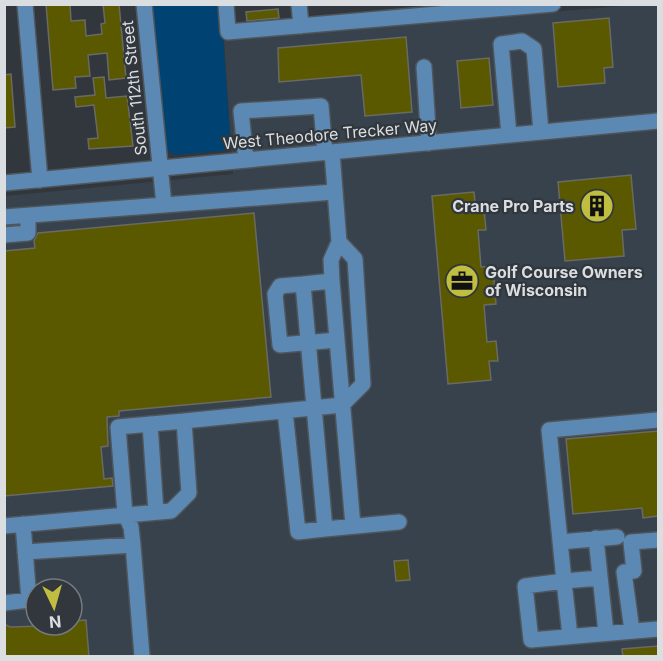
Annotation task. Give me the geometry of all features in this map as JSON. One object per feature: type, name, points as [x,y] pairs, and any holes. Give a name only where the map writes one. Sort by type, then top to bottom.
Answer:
[{"type":"street","points":[[25,4],[40,180]]},
{"type":"street","name":"South 112th Street","points":[[144,4],[164,206]]},
{"type":"street","points":[[226,4],[228,32],[301,26],[381,12],[553,4]]},
{"type":"street","points":[[299,4],[301,26]]},
{"type":"street","points":[[509,135],[501,44],[522,41],[534,49],[541,132]]},
{"type":"street","points":[[424,67],[429,143]]},
{"type":"street","points":[[246,160],[241,111],[321,106],[339,243],[331,261],[353,526]]},
{"type":"street","name":"West Theodore Trecker Way","points":[[4,183],[658,121]]},
{"type":"street","points":[[4,217],[333,192]]},
{"type":"street","points":[[4,235],[28,233],[28,216]]},
{"type":"street","points":[[142,657],[133,545],[131,527],[125,514],[118,427],[342,405],[363,384],[355,259],[339,243]]},
{"type":"street","points":[[332,281],[280,286],[275,294],[280,345],[337,340]]},
{"type":"street","points":[[303,284],[325,529]]},
{"type":"street","points":[[285,411],[298,532],[399,522]]},
{"type":"street","points":[[570,636],[549,430],[658,420]]},
{"type":"street","points":[[4,526],[171,511],[189,493],[184,421]]},
{"type":"street","points":[[150,424],[156,512]]},
{"type":"street","points":[[4,603],[29,600],[23,524]]},
{"type":"street","points":[[560,542],[617,537]]},
{"type":"street","points":[[596,538],[606,633]]},
{"type":"street","points":[[632,631],[624,572],[634,571],[631,542],[658,540]]},
{"type":"street","points":[[25,552],[133,545]]},
{"type":"street","points":[[600,578],[525,586],[531,640],[658,629]]},
{"type":"shaded area","points":[[153,5],[221,5],[231,150],[175,155],[167,151]]},
{"type":"shaded area","points":[[633,5],[658,5],[658,656],[5,656],[5,196],[233,174],[224,40]]},
{"type":"building","points":[[46,4],[70,4],[71,21],[85,20],[86,36],[102,34],[101,24],[105,23],[103,4],[119,4],[126,78],[109,80],[107,53],[88,55],[90,76],[75,77],[76,88],[53,90]]},
{"type":"building","points":[[278,9],[279,18],[247,21],[246,12]]},
{"type":"building","points":[[609,18],[613,67],[604,68],[605,83],[558,87],[553,23]]},
{"type":"building","points":[[406,37],[412,112],[365,116],[361,75],[279,82],[278,48]]},
{"type":"building","points":[[489,58],[493,105],[461,108],[457,61]]},
{"type":"building","points":[[11,74],[15,127],[4,128],[4,75]]},
{"type":"building","points":[[104,77],[106,98],[127,96],[133,146],[89,149],[88,139],[98,138],[94,105],[76,107],[75,97],[95,95],[93,78]]},
{"type":"building","name":"Crane Pro Parts","points":[[631,175],[636,229],[622,230],[624,256],[565,261],[558,182]]},
{"type":"building","points":[[474,192],[476,211],[484,210],[486,230],[478,230],[481,267],[493,266],[496,304],[484,305],[487,342],[496,341],[498,361],[489,361],[491,380],[448,384],[432,196]]},
{"type":"building","points":[[254,213],[271,397],[119,411],[119,416],[107,417],[108,446],[101,447],[104,479],[112,478],[113,486],[4,496],[4,251],[35,248],[34,241],[38,233]]},
{"type":"building","points":[[658,431],[658,516],[643,518],[642,508],[573,514],[566,439]]},
{"type":"building","points":[[408,560],[410,580],[396,581],[394,561]]},
{"type":"building","points":[[84,620],[86,620],[89,657],[4,657],[4,624],[10,627],[24,627],[24,637],[84,637]]},
{"type":"building","points":[[658,646],[658,657],[623,657],[622,649]]},
{"type":"place","name":"Crane Pro Parts","points":[[597,206]]},
{"type":"place","name":"Golf Course Owners of Wisconsin","points":[[462,281]]}]
